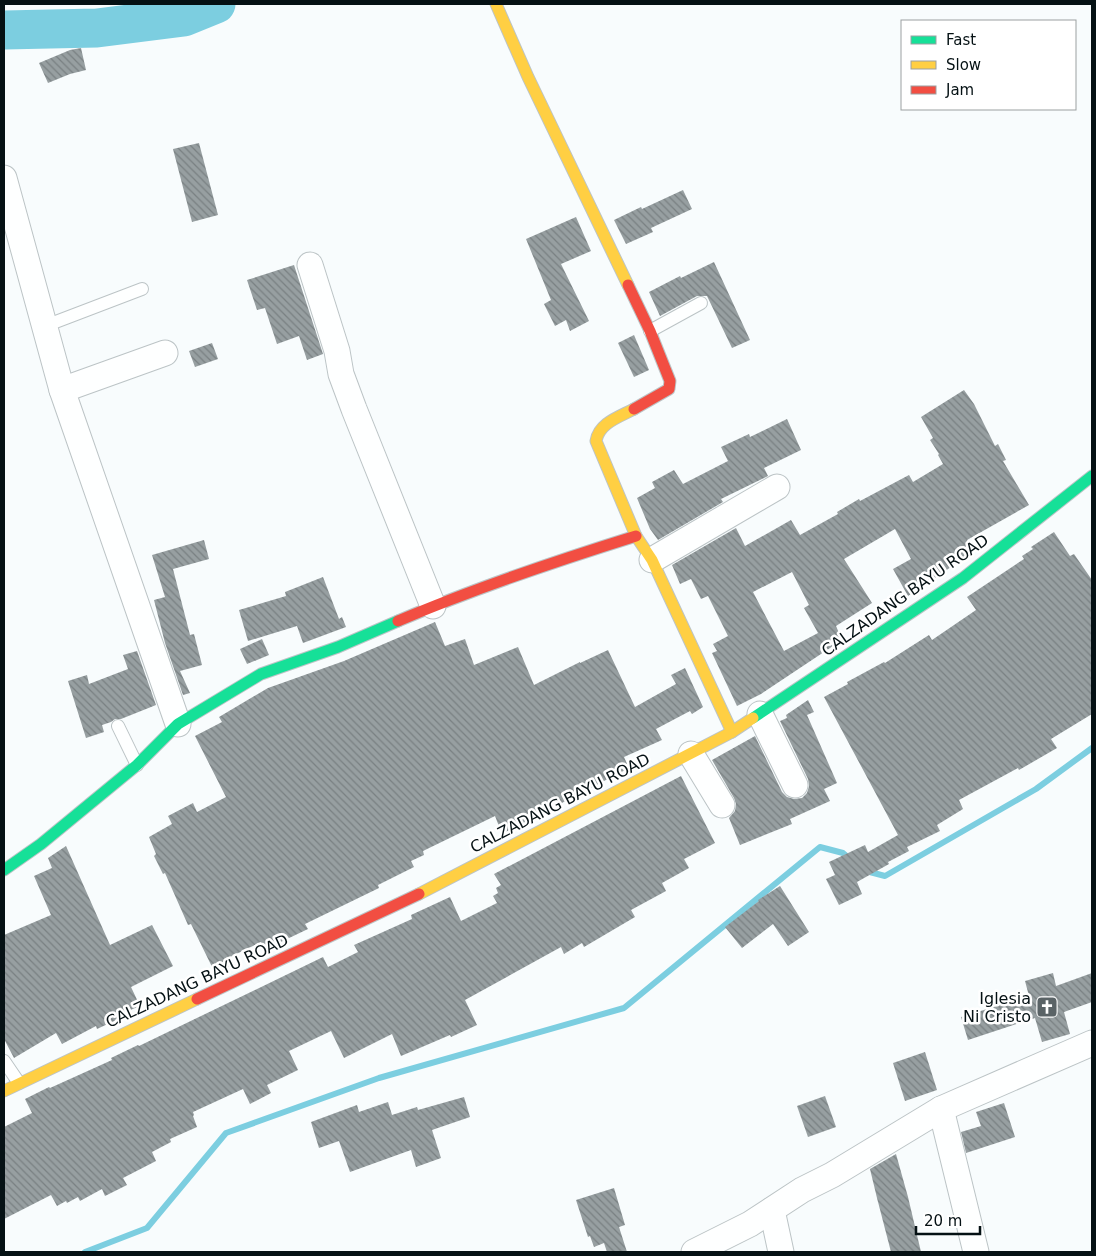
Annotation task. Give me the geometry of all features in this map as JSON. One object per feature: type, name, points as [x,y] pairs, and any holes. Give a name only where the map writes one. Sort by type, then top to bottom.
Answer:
[{"type":"street","points":[[496,4],[528,77],[650,331],[670,381],[669,389],[603,426],[597,434],[596,441],[636,536],[652,560],[732,732]]},
{"type":"street","points":[[4,178],[62,390],[178,724]]},
{"type":"street","points":[[310,265],[337,351],[341,374],[433,606]]},
{"type":"street","points":[[62,390],[165,353]]},
{"type":"street","name":"CALZADANG BAYU ROAD","points":[[4,1091],[442,883],[732,732],[963,578],[1091,479]]},
{"type":"street","points":[[652,560],[777,487]]},
{"type":"street","points":[[4,870],[41,844],[137,765],[178,724],[261,674],[338,646],[433,606],[568,557],[636,536]]},
{"type":"street","points":[[760,714],[795,785]]},
{"type":"street","points":[[691,754],[722,805]]},
{"type":"street","points":[[694,1252],[750,1224],[802,1190],[832,1175],[941,1109],[1092,1043]]},
{"type":"street","points":[[941,1109],[976,1252]]},
{"type":"street","points":[[772,1210],[781,1252]]},
{"type":"lane","points":[[45,326],[142,289]]},
{"type":"lane","points":[[650,331],[701,303]]},
{"type":"lane","points":[[118,726],[137,765]]},
{"type":"lane","points":[[4,1061],[20,1083]]},
{"type":"building","points":[[81,48],[86,70],[48,83],[39,63],[70,50]]},
{"type":"building","points":[[199,143],[218,215],[192,222],[173,149]]},
{"type":"building","points":[[683,190],[692,209],[651,228],[653,232],[626,244],[614,220]]},
{"type":"building","points":[[576,217],[591,251],[561,264],[589,321],[570,331],[566,320],[555,326],[544,304],[551,300],[526,239]]},
{"type":"building","points":[[714,262],[750,340],[732,348],[707,296],[697,296],[660,316],[649,292],[680,276],[681,278]]},
{"type":"building","points":[[294,265],[323,354],[307,360],[299,336],[277,344],[265,308],[257,310],[247,280]]},
{"type":"building","points":[[634,335],[649,370],[634,377],[618,343]]},
{"type":"building","points":[[212,343],[218,359],[195,367],[189,351]]},
{"type":"building","points":[[964,390],[974,404],[995,446],[998,444],[1006,460],[1003,461],[1029,505],[967,540],[973,550],[908,596],[893,569],[911,559],[895,529],[844,559],[872,603],[836,626],[842,640],[761,694],[737,706],[712,653],[717,651],[713,644],[728,636],[708,596],[701,599],[691,579],[680,584],[672,565],[736,528],[745,546],[791,520],[800,535],[838,514],[837,512],[859,499],[860,501],[909,475],[913,482],[943,464],[930,440],[933,438],[921,417]],"holes":[[[792,572],[809,605],[804,608],[818,633],[784,651],[753,592]]]},
{"type":"building","points":[[787,419],[801,450],[764,468],[768,476],[721,499],[723,502],[658,540],[650,529],[637,498],[655,488],[652,482],[674,470],[683,484],[728,461],[721,447],[749,434],[750,437]]},
{"type":"building","points":[[1054,532],[1070,556],[1074,554],[1092,580],[1092,714],[1051,739],[1057,748],[1019,770],[1018,768],[959,800],[963,809],[937,825],[940,831],[907,847],[909,851],[857,882],[862,894],[839,905],[826,879],[835,875],[829,862],[865,845],[868,852],[898,835],[824,697],[848,684],[847,682],[885,663],[929,635],[932,640],[976,610],[967,597],[1024,559],[1022,556],[1033,549],[1031,547]]},
{"type":"building","points":[[204,540],[209,559],[173,569],[190,635],[194,634],[202,665],[180,671],[190,693],[183,695],[165,643],[154,600],[165,597],[152,555]]},
{"type":"building","points":[[323,577],[339,619],[342,617],[346,627],[303,643],[297,626],[248,641],[239,610],[286,596],[285,592]]},
{"type":"building","points":[[435,622],[445,646],[465,639],[474,665],[518,647],[534,685],[608,650],[635,707],[676,684],[671,675],[685,668],[703,707],[692,714],[690,711],[656,729],[662,740],[624,757],[629,768],[502,834],[495,816],[423,851],[424,855],[411,861],[414,867],[378,885],[379,888],[305,924],[308,929],[264,950],[261,942],[230,957],[234,965],[215,973],[191,924],[188,925],[165,873],[163,874],[154,856],[156,854],[149,837],[172,824],[168,816],[193,803],[197,812],[226,797],[195,736],[222,722],[219,717],[268,688],[344,661]]},
{"type":"building","points":[[262,639],[269,655],[247,664],[240,649]]},
{"type":"building","points":[[137,651],[156,705],[102,725],[104,732],[86,738],[68,681],[87,675],[89,684],[128,669],[123,655]]},
{"type":"building","points":[[808,700],[814,712],[807,715],[837,783],[824,789],[830,801],[790,819],[792,824],[740,845],[729,818],[735,811],[736,804],[712,760],[755,736],[782,792],[787,797],[794,799],[802,798],[807,793],[808,779],[780,721],[787,718],[786,715]]},
{"type":"building","points":[[681,776],[715,843],[684,859],[689,868],[662,883],[666,891],[631,910],[635,917],[584,947],[582,943],[564,954],[561,947],[465,1000],[477,1025],[401,1056],[392,1034],[344,1058],[331,1031],[289,1051],[298,1070],[267,1085],[271,1093],[250,1104],[243,1089],[193,1112],[197,1127],[170,1139],[171,1142],[152,1152],[156,1161],[123,1178],[127,1185],[105,1196],[102,1189],[80,1201],[78,1197],[57,1206],[51,1195],[4,1219],[4,1127],[32,1113],[25,1099],[112,1060],[111,1058],[323,957],[328,967],[358,952],[354,945],[412,919],[411,915],[450,897],[461,921],[497,903],[493,896],[498,893],[496,888],[501,885],[494,874]]},
{"type":"building","points":[[66,846],[110,945],[152,925],[173,966],[131,987],[140,1006],[123,1013],[125,1016],[97,1029],[96,1026],[62,1044],[56,1033],[14,1058],[4,1039],[4,935],[51,915],[34,876],[52,868],[48,858]]},
{"type":"building","points":[[780,886],[809,932],[788,946],[773,924],[742,948],[725,927],[758,900]]},
{"type":"building","points":[[1053,973],[1056,986],[1092,973],[1092,1002],[1064,1012],[1070,1034],[1042,1042],[1035,1018],[968,1040],[961,1017],[1029,996],[1025,981]]},
{"type":"building","points":[[925,1052],[937,1090],[905,1101],[893,1063]]},
{"type":"building","points":[[825,1096],[836,1127],[808,1137],[797,1106]]},
{"type":"building","points":[[464,1097],[470,1117],[432,1130],[441,1158],[416,1167],[411,1150],[350,1172],[339,1141],[319,1148],[311,1122],[357,1105],[359,1112],[388,1102],[392,1115],[417,1107],[418,1110]]},
{"type":"building","points":[[1004,1103],[1015,1137],[966,1153],[961,1132],[981,1126],[976,1112]]},
{"type":"building","points":[[896,1154],[921,1252],[891,1252],[877,1198],[870,1169]]},
{"type":"building","points":[[614,1188],[625,1225],[619,1227],[627,1252],[607,1252],[604,1243],[594,1247],[590,1236],[588,1237],[576,1200]]},
{"type":"waterway","points":[[4,30],[97,28],[184,17],[216,4]]},
{"type":"waterway","points":[[866,871],[885,876],[1036,789],[1092,748]]},
{"type":"waterway","points":[[85,1252],[147,1228],[226,1133],[379,1078],[624,1008],[820,847],[843,853],[850,859]]},
{"type":"traffic: fast","points":[[753,718],[963,578],[1092,476]]},
{"type":"traffic: fast","points":[[4,870],[41,844],[137,765],[178,724],[261,674],[338,647],[398,621]]},
{"type":"traffic: slow","points":[[496,4],[528,77],[628,285]]},
{"type":"traffic: slow","points":[[634,409],[605,425],[596,441],[636,536],[652,560],[732,732]]},
{"type":"traffic: slow","points":[[419,894],[732,732],[753,718]]},
{"type":"traffic: slow","points":[[4,1091],[197,999]]},
{"type":"traffic: jam","points":[[628,285],[650,331],[670,381],[669,389],[634,409]]},
{"type":"traffic: jam","points":[[398,621],[456,597],[636,536]]},
{"type":"traffic: jam","points":[[197,999],[419,894]]},
{"type":"place","name":"Iglesia Ni Cristo","points":[[1047,1007]]}]
